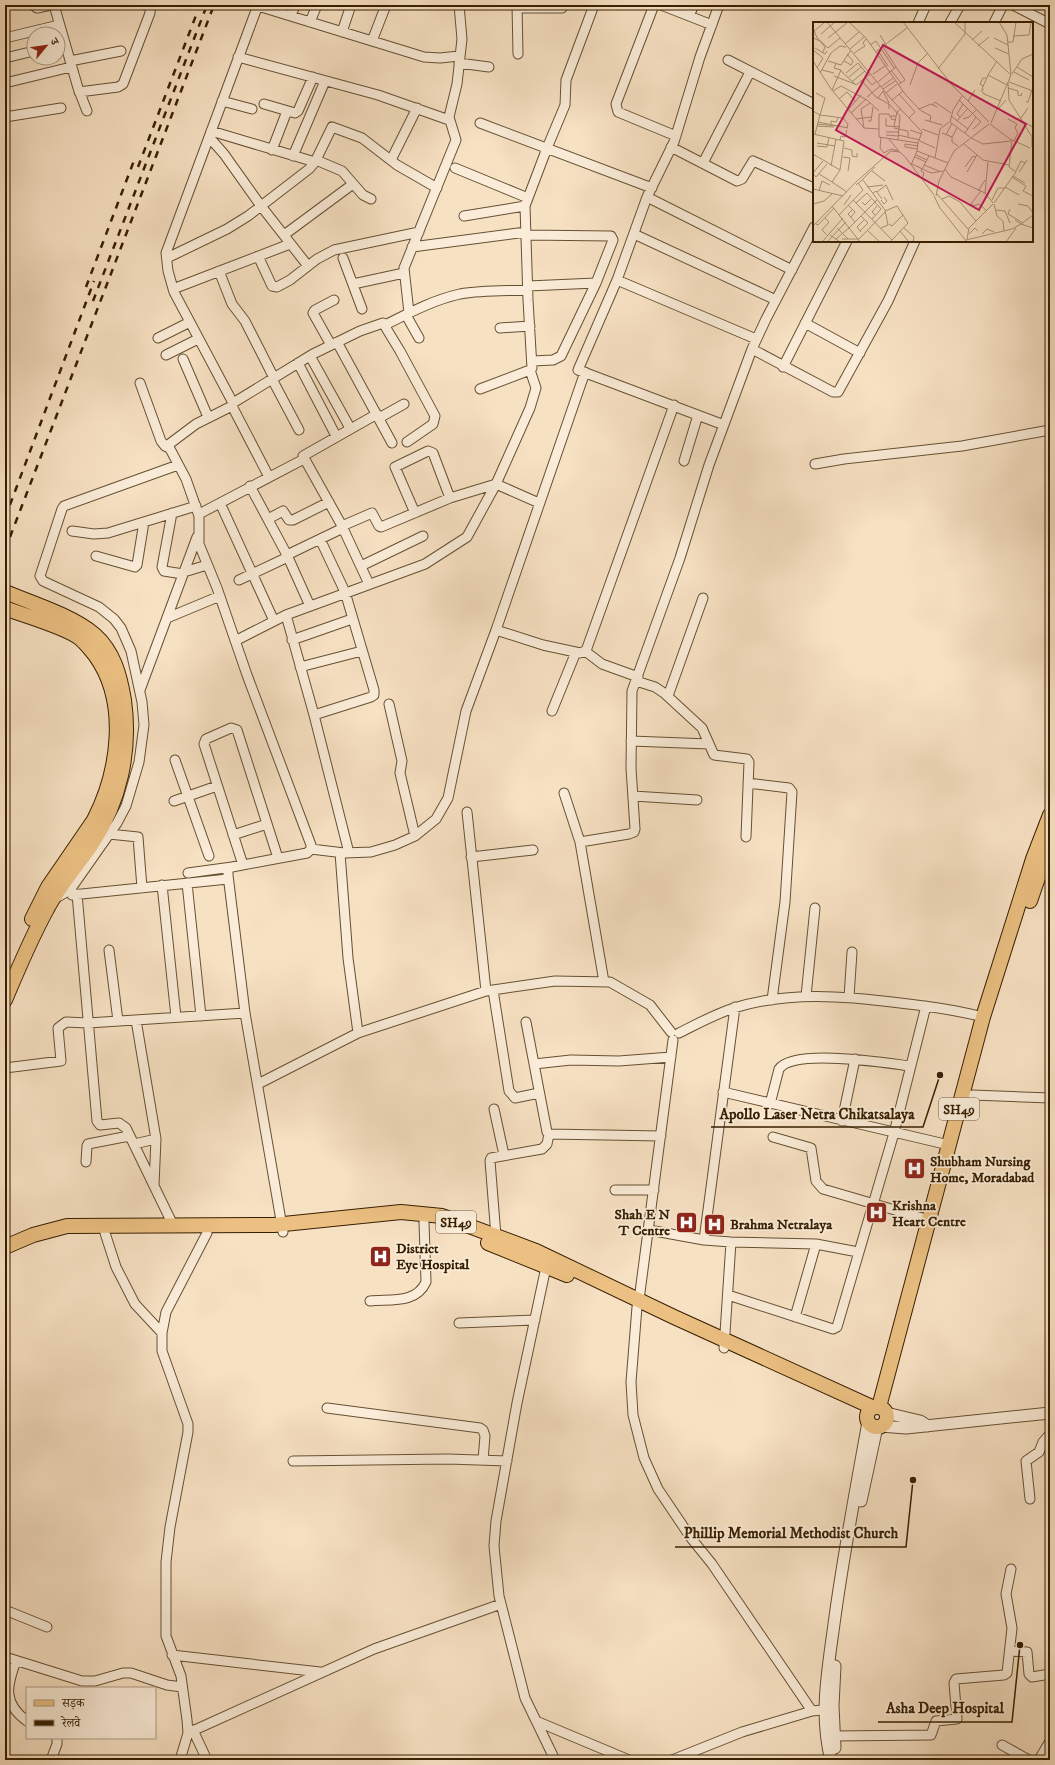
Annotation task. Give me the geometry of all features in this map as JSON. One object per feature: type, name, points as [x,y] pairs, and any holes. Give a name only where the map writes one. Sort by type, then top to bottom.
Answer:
[{"type":"main road","points":[[5,592],[46,608],[85,627],[96,636],[106,647],[121,679],[127,719],[111,809],[92,843],[27,948],[5,999]]},
{"type":"main road","points":[[5,608],[74,634],[82,640],[100,663],[111,685],[115,712],[118,768],[94,820],[45,892],[5,976]]},
{"type":"main road","name":"SH49","points":[[877,1416],[983,1017],[1033,859],[1050,815]]},
{"type":"main road","name":"SH49","points":[[877,1416],[972,1095],[993,1008],[1050,843]]},
{"type":"main road","name":"SH49","points":[[5,1247],[33,1235],[67,1226],[173,1225],[283,1228],[401,1212],[442,1216],[536,1251],[638,1303],[877,1416]]},
{"type":"main road","name":"SH49","points":[[5,1256],[43,1240],[62,1235],[105,1233],[207,1233],[400,1220],[444,1225],[592,1286],[638,1303]]},
{"type":"street","points":[[5,38],[59,25],[55,6],[37,8],[33,5]]},
{"type":"street","points":[[79,92],[118,87],[123,84],[150,13],[150,5]]},
{"type":"street","points":[[291,16],[295,5]]},
{"type":"street","points":[[310,22],[316,5]]},
{"type":"street","points":[[342,32],[351,5]]},
{"type":"street","points":[[372,41],[386,5]]},
{"type":"street","points":[[419,338],[408,314],[404,273],[406,262],[456,140],[455,133],[449,120],[457,84],[462,39],[459,5]]},
{"type":"street","points":[[236,641],[286,615],[345,592],[425,564],[467,537],[496,484],[530,408],[536,388],[532,366],[526,202],[565,105],[566,80],[594,5]]},
{"type":"street","points":[[654,5],[616,104],[616,108],[618,112],[676,136]]},
{"type":"street","points":[[661,5],[712,25]]},
{"type":"street","points":[[689,16],[694,5]]},
{"type":"street","points":[[719,5],[700,57],[676,136],[647,197],[617,280],[578,370],[724,425]]},
{"type":"street","points":[[918,22],[926,5]]},
{"type":"street","points":[[951,22],[960,5]]},
{"type":"street","points":[[994,22],[1003,5]]},
{"type":"street","points":[[1013,5],[1034,20],[1050,24]]},
{"type":"street","points":[[269,477],[173,289],[168,271],[166,253],[258,6],[424,57],[459,60],[488,67]]},
{"type":"street","points":[[518,54],[517,6],[562,8]]},
{"type":"street","points":[[5,83],[121,51]]},
{"type":"street","points":[[5,58],[26,53]]},
{"type":"street","points":[[66,55],[87,111]]},
{"type":"street","points":[[238,57],[378,95],[449,120]]},
{"type":"street","points":[[728,60],[813,104]]},
{"type":"street","points":[[703,163],[750,72]]},
{"type":"street","points":[[264,104],[295,113],[298,111],[313,77]]},
{"type":"street","points":[[293,156],[325,81]]},
{"type":"street","points":[[222,100],[252,109]]},
{"type":"street","points":[[5,117],[61,108]]},
{"type":"street","points":[[391,160],[417,108]]},
{"type":"street","points":[[272,150],[287,111]]},
{"type":"street","points":[[480,123],[652,188]]},
{"type":"street","points":[[167,258],[227,228],[261,206],[309,169],[316,161],[332,127],[362,138],[391,160],[437,188]]},
{"type":"street","points":[[210,134],[316,161],[342,171],[363,195],[371,199]]},
{"type":"street","points":[[210,134],[261,206],[308,266]]},
{"type":"street","points":[[671,147],[738,180],[742,179],[752,162],[756,161],[813,188]]},
{"type":"street","points":[[455,168],[526,202]]},
{"type":"street","points":[[284,235],[354,184]]},
{"type":"street","points":[[647,197],[792,270]]},
{"type":"street","points":[[464,216],[526,202]]},
{"type":"street","points":[[580,842],[634,832],[631,696],[680,558],[709,465],[752,349],[813,229]]},
{"type":"street","points":[[258,256],[272,286],[274,287],[290,280],[308,266],[334,250],[419,232]]},
{"type":"street","points":[[412,247],[526,234],[610,236],[613,240],[596,283],[561,356],[532,366],[480,389]]},
{"type":"street","points":[[634,234],[776,300]]},
{"type":"street","points":[[783,367],[846,242]]},
{"type":"street","points":[[752,349],[783,367],[836,393],[841,390],[888,301],[916,242]]},
{"type":"street","points":[[173,289],[290,244]]},
{"type":"street","points":[[343,258],[362,310]]},
{"type":"street","points":[[219,271],[232,304],[245,321],[299,430]]},
{"type":"street","points":[[353,284],[404,273]]},
{"type":"street","points":[[617,280],[756,339]]},
{"type":"street","points":[[169,448],[169,443],[208,417],[310,356],[380,323],[385,325],[434,302],[458,294],[471,292],[596,283]]},
{"type":"street","points":[[334,300],[315,310],[314,313],[378,416],[392,443]]},
{"type":"street","points":[[158,338],[190,322]]},
{"type":"street","points":[[805,323],[860,353]]},
{"type":"street","points":[[385,325],[435,416],[433,424],[407,442]]},
{"type":"street","points":[[500,328],[530,326]]},
{"type":"street","points":[[166,355],[198,339]]},
{"type":"street","points":[[310,356],[350,428]]},
{"type":"street","points":[[182,359],[208,417]]},
{"type":"street","points":[[298,363],[336,436]]},
{"type":"street","points":[[311,849],[345,853],[371,852],[394,845],[415,836],[436,819],[448,798],[466,711],[496,630],[585,372]]},
{"type":"street","points":[[140,383],[161,441],[169,448],[186,479],[197,510],[199,544],[220,596],[247,675],[312,846],[307,853],[232,867],[188,873]]},
{"type":"street","points":[[369,584],[329,502],[304,459],[304,454],[350,428],[404,404]]},
{"type":"street","points":[[552,711],[580,651],[587,648],[674,405]]},
{"type":"street","points":[[684,460],[698,415]]},
{"type":"street","points":[[815,464],[844,459],[893,455],[991,442],[1050,430]]},
{"type":"street","points":[[415,513],[395,467],[428,450],[433,453],[450,498]]},
{"type":"street","points":[[72,531],[100,534],[172,513],[197,510],[220,503],[304,459]]},
{"type":"street","points":[[57,898],[70,890],[109,834],[126,806],[139,762],[144,725],[140,691],[131,651],[126,638],[114,619],[99,607],[43,581],[40,576],[64,506],[178,465]]},
{"type":"street","points":[[239,580],[372,513],[381,527],[450,498],[496,484],[539,503]]},
{"type":"street","points":[[250,486],[268,518],[310,606]]},
{"type":"street","points":[[268,518],[283,511],[289,520],[293,520],[329,502]]},
{"type":"street","points":[[220,503],[274,621]]},
{"type":"street","points":[[172,513],[162,567],[164,571],[184,573],[208,565]]},
{"type":"street","points":[[96,556],[135,566],[137,565],[144,522]]},
{"type":"street","points":[[140,691],[198,534]]},
{"type":"street","points":[[361,566],[423,536]]},
{"type":"street","points":[[314,714],[374,695],[374,690],[345,592],[320,539]]},
{"type":"street","points":[[167,618],[220,596]]},
{"type":"street","points":[[668,696],[703,598]]},
{"type":"street","points":[[286,615],[314,714],[345,853],[348,958],[358,1033]]},
{"type":"street","points":[[292,640],[352,618]]},
{"type":"street","points":[[496,630],[543,645],[580,651],[602,664],[660,690],[702,728],[712,752],[717,756],[747,759],[749,762],[746,837]]},
{"type":"street","points":[[300,667],[362,651]]},
{"type":"street","points":[[389,704],[402,761],[400,773],[415,836]]},
{"type":"street","points":[[243,865],[204,744],[206,739],[231,728],[237,730],[278,858]]},
{"type":"street","points":[[631,741],[709,744]]},
{"type":"street","points":[[176,760],[209,856]]},
{"type":"street","points":[[748,783],[789,788],[792,792],[785,902],[772,1000]]},
{"type":"street","points":[[174,801],[217,786]]},
{"type":"street","points":[[564,794],[580,842],[604,982]]},
{"type":"street","points":[[633,796],[697,800]]},
{"type":"street","points":[[467,812],[471,857],[489,990],[509,1091],[515,1098],[539,1093]]},
{"type":"street","points":[[233,835],[267,824]]},
{"type":"street","points":[[109,834],[138,837],[142,888]]},
{"type":"street","points":[[471,857],[533,850]]},
{"type":"street","points":[[232,867],[228,869],[228,879],[245,1013],[283,1228]]},
{"type":"street","points":[[57,898],[77,894],[228,879]]},
{"type":"street","points":[[187,883],[201,1016]]},
{"type":"street","points":[[162,885],[176,1017]]},
{"type":"street","points":[[77,894],[97,1121],[100,1125],[119,1123],[123,1125],[134,1144],[173,1225]]},
{"type":"street","points":[[806,996],[815,908]]},
{"type":"street","points":[[109,950],[118,1021]]},
{"type":"street","points":[[849,997],[852,952]]},
{"type":"street","points":[[258,1084],[358,1033],[489,990],[555,982],[610,982],[650,1005],[675,1035]]},
{"type":"street","points":[[675,1035],[714,1016],[735,1008],[772,1000],[806,996],[849,997],[926,1006],[983,1017]]},
{"type":"street","points":[[728,1295],[833,1329],[837,1327],[894,1133],[926,1006]]},
{"type":"street","points":[[704,1240],[735,1008]]},
{"type":"street","points":[[5,1068],[61,1061],[58,1028],[66,1022],[88,1023],[245,1013]]},
{"type":"street","points":[[136,1020],[156,1139],[154,1186]]},
{"type":"street","points":[[496,1236],[490,1161],[494,1157],[542,1149],[547,1144],[549,1134],[546,1130],[526,1022]]},
{"type":"street","points":[[675,1035],[638,1303],[631,1382],[633,1415],[644,1458],[662,1496],[691,1538],[712,1564],[812,1711]]},
{"type":"street","points":[[534,1064],[571,1060],[619,1061],[671,1057]]},
{"type":"street","points":[[770,1104],[779,1069],[787,1062],[819,1058],[855,1059],[910,1066]]},
{"type":"street","points":[[842,1121],[855,1059]]},
{"type":"street","points":[[723,1092],[949,1145]]},
{"type":"street","points":[[972,1095],[1050,1098]]},
{"type":"street","points":[[494,1109],[504,1155]]},
{"type":"street","points":[[549,1134],[660,1136]]},
{"type":"street","points":[[86,1162],[88,1144],[129,1136]]},
{"type":"street","points":[[773,1137],[811,1148],[816,1181],[823,1188],[872,1205],[929,1220]]},
{"type":"street","points":[[134,1144],[156,1139]]},
{"type":"street","points":[[616,1190],[654,1190]]},
{"type":"street","points":[[370,1301],[409,1298],[422,1290],[426,1282],[424,1222]]},
{"type":"street","points":[[649,1230],[704,1240],[816,1244],[858,1252]]},
{"type":"street","points":[[105,1233],[116,1267],[135,1304],[162,1333]]},
{"type":"street","points":[[207,1233],[166,1312],[162,1333],[162,1351],[188,1424],[188,1432],[170,1527],[166,1562],[166,1636],[172,1656],[181,1676],[190,1732],[207,1760]]},
{"type":"street","points":[[725,1344],[731,1242]]},
{"type":"street","points":[[795,1317],[816,1244]]},
{"type":"street","points":[[546,1267],[517,1403],[496,1521],[494,1546],[501,1604],[525,1698],[555,1760]]},
{"type":"street","points":[[459,1323],[535,1320]]},
{"type":"street","points":[[327,1408],[480,1428],[483,1430],[485,1436],[483,1460]]},
{"type":"street","points":[[831,1760],[826,1731],[851,1544],[877,1416],[920,1421],[928,1426],[1050,1413]]},
{"type":"street","points":[[1030,1499],[1026,1461],[1039,1452],[1043,1442],[1050,1434]]},
{"type":"street","points":[[293,1461],[448,1459],[507,1461]]},
{"type":"street","points":[[834,1736],[932,1735],[936,1721],[957,1718],[954,1683],[956,1679],[1006,1674],[1008,1671],[1012,1628],[1006,1594],[1011,1569]]},
{"type":"street","points":[[180,1760],[190,1732],[374,1649],[501,1604]]},
{"type":"street","points":[[5,1610],[46,1627]]},
{"type":"street","points":[[1010,1651],[1027,1652],[1029,1674],[1032,1677],[1050,1674]]},
{"type":"street","points":[[172,1656],[321,1672]]},
{"type":"street","points":[[5,1657],[82,1681],[95,1681],[123,1673],[131,1673],[167,1685],[182,1687]]},
{"type":"street","points":[[16,1661],[8,1688],[9,1706],[26,1720]]},
{"type":"street","points":[[674,1760],[742,1732],[812,1711],[829,1709]]},
{"type":"street","points":[[829,1709],[838,1760]]},
{"type":"street","points":[[536,1721],[629,1760]]},
{"type":"street","points":[[51,1760],[57,1744],[57,1739]]},
{"type":"street","points":[[1040,1760],[1050,1743]]},
{"type":"street","points":[[1002,1745],[1029,1760]]},
{"type":"railway","points":[[138,167],[200,5]]},
{"type":"railway","points":[[93,301],[207,5]]},
{"type":"railway","points":[[5,550],[214,5]]},
{"type":"railway","points":[[86,287],[135,158]]},
{"type":"railway","points":[[5,518],[94,281]]},
{"type":"place","name":"Apollo Laser Netra Chikatsalaya","points":[[940,1075]]},
{"type":"place","name":"Shubham Nursing Home, Moradabad","points":[[914,1169]]},
{"type":"place","name":"Krishna Heart Centre","points":[[876,1213]]},
{"type":"place","name":"Shah E N T Centre","points":[[686,1222]]},
{"type":"place","name":"Brahma Netralaya","points":[[715,1224]]},
{"type":"place","name":"District Eye Hospital","points":[[380,1256]]},
{"type":"place","name":"Phillip Memorial Methodist Church","points":[[913,1480]]},
{"type":"place","name":"Asha Deep Hospital","points":[[1020,1645]]}]
